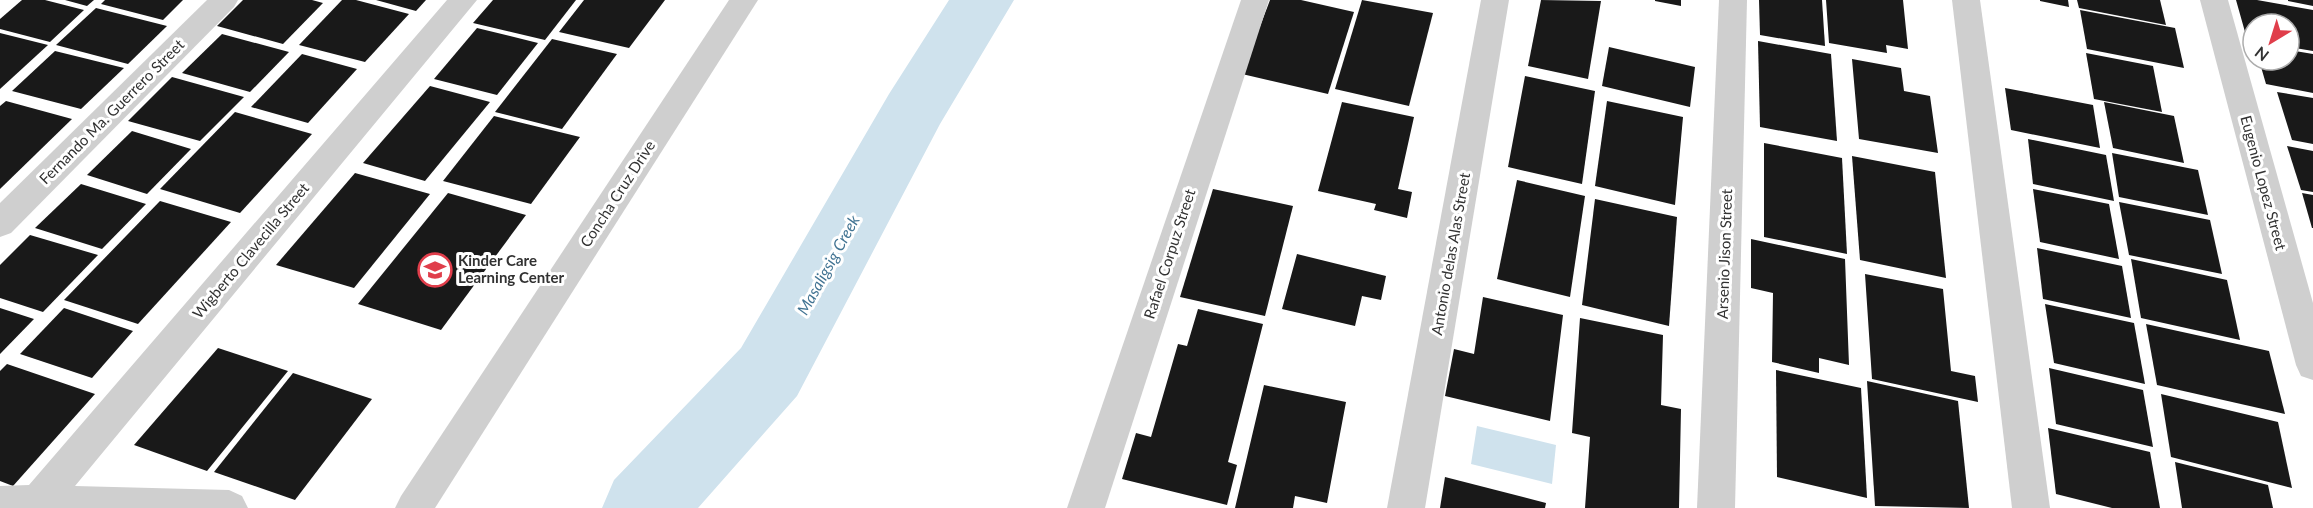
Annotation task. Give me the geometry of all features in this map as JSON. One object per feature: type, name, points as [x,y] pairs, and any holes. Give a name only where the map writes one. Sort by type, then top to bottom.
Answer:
[{"type":"street","name":"Fernando Ma. Guerrero Street","points":[[0,224],[224,0]]},
{"type":"street","name":"Wigberto Clavecilla Street","points":[[38,502],[463,0]]},
{"type":"street","name":"Concha Cruz Drive","points":[[414,508],[744,0]]},
{"type":"street","name":"Rafael Corpuz Street","points":[[1086,508],[1255,0]]},
{"type":"street","name":"Antonio delas Alas Street","points":[[1406,508],[1495,0]]},
{"type":"street","name":"Arsenio Jison Street","points":[[1716,508],[1733,0]]},
{"type":"street","points":[[1966,0],[2031,508]]},
{"type":"street","name":"Eugenio Lopez Street","points":[[2214,0],[2313,365]]},
{"type":"street","points":[[0,503],[38,502],[229,508]]},
{"type":"water","points":[[1477,426],[1556,445],[1552,484],[1471,464]]},
{"type":"building","points":[[22,0],[45,0],[84,10],[50,42],[0,29],[0,19]]},
{"type":"building","points":[[65,0],[94,0],[87,6]]},
{"type":"building","points":[[105,0],[183,0],[163,20],[101,4]]},
{"type":"building","points":[[243,0],[312,0],[323,3],[283,44],[217,26]]},
{"type":"building","points":[[342,0],[356,0],[409,14],[365,62],[299,45]]},
{"type":"building","points":[[376,0],[426,0],[416,11]]},
{"type":"building","points":[[493,0],[576,0],[545,40],[473,23]]},
{"type":"building","points":[[584,0],[665,0],[629,48],[559,32]]},
{"type":"building","points":[[1270,0],[1301,0],[1354,12],[1328,94],[1242,74]]},
{"type":"building","points":[[1362,0],[1433,13],[1409,106],[1335,89]]},
{"type":"building","points":[[1541,0],[1601,1],[1588,79],[1528,66]]},
{"type":"building","points":[[1681,0],[1681,6],[1655,1]]},
{"type":"building","points":[[1759,0],[1822,0],[1825,46],[1760,35]]},
{"type":"building","points":[[1826,0],[1903,0],[1908,49],[1886,45],[1887,53],[1829,43]]},
{"type":"building","points":[[2068,0],[2069,7],[2040,1]]},
{"type":"building","points":[[2077,0],[2160,0],[2166,25],[2079,8]]},
{"type":"building","points":[[2236,0],[2257,0],[2313,10],[2313,51],[2301,49],[2301,12],[2241,12],[2241,18]]},
{"type":"building","points":[[2313,0],[2313,6],[2288,1]]},
{"type":"building","points":[[96,8],[167,26],[128,64],[56,45]]},
{"type":"building","points":[[2080,10],[2175,28],[2184,68],[2087,49]]},
{"type":"building","points":[[477,28],[538,43],[497,95],[434,79]]},
{"type":"building","points":[[0,33],[48,45],[0,89]]},
{"type":"building","points":[[222,34],[289,52],[250,92],[182,73]]},
{"type":"building","points":[[552,39],[617,54],[562,129],[495,112]]},
{"type":"building","points":[[1758,41],[1831,54],[1837,141],[1760,127]]},
{"type":"building","points":[[1609,47],[1695,67],[1690,107],[1602,86]]},
{"type":"building","points":[[55,51],[124,68],[81,109],[12,91]]},
{"type":"building","points":[[2301,52],[2313,54],[2313,93],[2266,84],[2262,72],[2301,72]]},
{"type":"building","points":[[2086,53],[2153,66],[2162,112],[2094,99]]},
{"type":"building","points":[[302,54],[357,69],[308,123],[251,107]]},
{"type":"building","points":[[1852,59],[1901,68],[1904,91],[1930,96],[1938,153],[1859,139]]},
{"type":"building","points":[[1525,76],[1595,91],[1582,184],[1508,167]]},
{"type":"building","points":[[172,77],[244,97],[200,141],[128,121]]},
{"type":"building","points":[[430,86],[490,102],[425,181],[363,163]]},
{"type":"building","points":[[2005,88],[2093,105],[2100,148],[2011,130]]},
{"type":"building","points":[[2277,92],[2313,98],[2313,144],[2292,140]]},
{"type":"building","points":[[6,101],[72,119],[0,189],[0,106]]},
{"type":"building","points":[[1607,101],[1683,117],[1675,205],[1595,186]]},
{"type":"building","points":[[1342,102],[1414,117],[1398,189],[1412,192],[1407,218],[1374,210],[1376,204],[1318,191]]},
{"type":"building","points":[[2104,102],[2174,116],[2184,163],[2113,148]]},
{"type":"building","points":[[235,112],[312,134],[240,213],[160,189]]},
{"type":"building","points":[[494,116],[580,137],[531,204],[443,181]]},
{"type":"building","points":[[132,131],[191,149],[147,194],[87,175]]},
{"type":"building","points":[[2028,139],[2106,155],[2114,201],[2033,184]]},
{"type":"building","points":[[1764,143],[1842,158],[1847,254],[1764,237]]},
{"type":"building","points":[[2287,146],[2313,151],[2313,192],[2301,190]]},
{"type":"building","points":[[2112,153],[2198,170],[2208,215],[2119,197]]},
{"type":"building","points":[[1852,156],[1935,172],[1946,278],[1860,260]]},
{"type":"building","points":[[355,173],[430,194],[354,288],[276,265]]},
{"type":"building","points":[[1517,180],[1585,196],[1570,297],[1497,279]]},
{"type":"building","points":[[81,184],[146,204],[102,249],[35,228]]},
{"type":"building","points":[[1213,189],[1293,206],[1265,316],[1180,297]]},
{"type":"building","points":[[2033,189],[2109,204],[2119,259],[2040,242]]},
{"type":"building","points":[[448,193],[526,215],[441,330],[358,304]]},
{"type":"building","points":[[2302,193],[2313,195],[2313,228],[2312,228]]},
{"type":"building","points":[[1595,199],[1677,217],[1669,326],[1582,305]]},
{"type":"building","points":[[160,201],[231,222],[138,324],[64,300]]},
{"type":"building","points":[[2119,202],[2210,220],[2222,274],[2129,255]]},
{"type":"building","points":[[30,235],[98,255],[43,312],[0,298],[0,265]]},
{"type":"building","points":[[1751,239],[1845,259],[1849,365],[1819,358],[1819,373],[1772,362],[1773,293],[1751,288]]},
{"type":"building","points":[[2037,248],[2122,266],[2131,318],[2043,299]]},
{"type":"building","points":[[1297,254],[1386,276],[1381,300],[1362,296],[1355,326],[1282,309]]},
{"type":"building","points":[[2131,259],[2227,280],[2240,340],[2141,318]]},
{"type":"building","points":[[1865,274],[1943,289],[1951,371],[1975,376],[1978,402],[1872,379]]},
{"type":"building","points":[[1483,297],[1563,315],[1550,421],[1445,396],[1454,349],[1474,354]]},
{"type":"building","points":[[2045,304],[2134,323],[2145,384],[2054,363]]},
{"type":"building","points":[[0,308],[34,319],[0,354]]},
{"type":"building","points":[[64,308],[133,331],[92,378],[20,354]]},
{"type":"building","points":[[1198,309],[1263,324],[1228,462],[1237,465],[1227,505],[1122,479],[1136,433],[1151,437],[1178,344],[1187,346]]},
{"type":"building","points":[[1580,318],[1663,335],[1661,405],[1681,409],[1679,508],[1585,508],[1590,437],[1572,433]]},
{"type":"building","points":[[2146,324],[2269,351],[2285,414],[2157,385]]},
{"type":"building","points":[[218,348],[288,371],[207,471],[134,445]]},
{"type":"building","points":[[7,364],[95,394],[13,486],[0,481],[0,371]]},
{"type":"building","points":[[2049,368],[2143,390],[2153,447],[2056,424]]},
{"type":"building","points":[[1776,370],[1861,388],[1867,498],[1777,477]]},
{"type":"building","points":[[293,373],[372,399],[295,500],[214,472]]},
{"type":"building","points":[[1867,381],[1958,401],[1969,508],[1875,506]]},
{"type":"building","points":[[1264,385],[1346,402],[1327,503],[1295,496],[1293,508],[1235,508]]},
{"type":"building","points":[[2161,394],[2278,422],[2292,488],[2171,457]]},
{"type":"building","points":[[2048,428],[2150,452],[2160,508],[2112,508],[2056,494]]},
{"type":"building","points":[[2175,462],[2268,485],[2273,508],[2182,508]]},
{"type":"building","points":[[1445,477],[1546,503],[1545,508],[1440,508]]},
{"type":"waterway","name":"Masaligsig Creek","points":[[644,508],[769,372],[913,112],[982,0]]},
{"type":"place","name":"Kinder Care Learning Center","points":[[435,270]]}]
